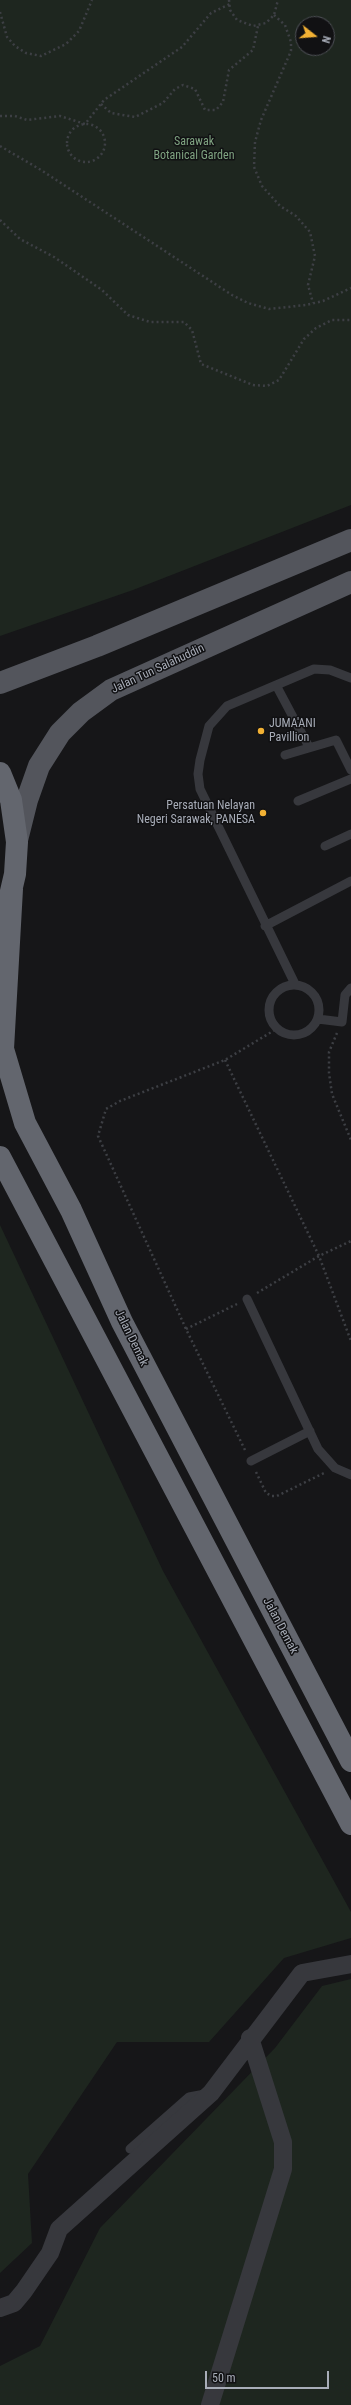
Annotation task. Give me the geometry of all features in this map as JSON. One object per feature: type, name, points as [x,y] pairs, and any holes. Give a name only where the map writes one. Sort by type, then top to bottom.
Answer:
[{"type":"highway","points":[[0,773],[11,800],[17,842],[12,889],[0,922]]},
{"type":"highway","name":"Jalan Demak","points":[[12,889],[3,1049],[25,1123],[71,1210],[126,1329],[351,1761]]},
{"type":"highway","points":[[0,1157],[351,1824]]},
{"type":"main road","points":[[0,683],[97,646],[351,540]]},
{"type":"main road","name":"Jalan Tun Salahuddin","points":[[17,842],[27,800],[40,766],[60,733],[81,712],[111,690],[351,582]]},
{"type":"street","points":[[0,2308],[14,2303],[24,2291],[50,2253],[59,2229],[211,2093],[250,2038],[302,1973],[351,1964]]},
{"type":"street","points":[[210,2405],[283,2169],[283,2142],[250,2038]]},
{"type":"lane","points":[[295,984],[279,990],[270,1005],[272,1022],[278,1028],[292,1035],[307,1031],[318,1019],[319,1007],[315,996],[310,990],[295,984],[200,789],[198,774],[210,726],[227,706],[314,669],[330,670],[351,678]]},
{"type":"lane","points":[[276,685],[309,747]]},
{"type":"lane","points":[[285,755],[336,740],[351,770]]},
{"type":"lane","points":[[298,801],[351,778]]},
{"type":"lane","points":[[325,846],[351,834]]},
{"type":"lane","points":[[266,926],[351,882]]},
{"type":"lane","points":[[318,1019],[342,1022],[345,995],[351,988]]},
{"type":"lane","points":[[247,1299],[318,1449],[335,1468],[351,1475]]},
{"type":"lane","points":[[251,1461],[310,1431]]},
{"type":"lane","points":[[130,2149],[189,2097],[211,2093]]},
{"type":"path","points":[[0,12],[7,37],[15,46],[26,53],[41,56],[66,44],[79,31],[92,0]]},
{"type":"path","points":[[229,0],[230,10],[237,20],[244,24],[258,26],[266,23],[274,15],[278,0]]},
{"type":"path","points":[[0,116],[10,115],[27,120],[60,116],[84,124],[96,127],[104,139],[104,149],[100,155],[89,161],[78,160],[73,156],[67,143],[70,133],[76,127],[84,124],[101,104],[182,47],[211,14],[230,4]]},
{"type":"path","points":[[274,15],[285,25],[291,42],[291,51],[261,120],[255,142],[254,167],[262,186],[280,206],[296,216],[310,232],[315,256],[308,285],[313,303]]},
{"type":"path","points":[[101,104],[111,113],[135,117],[163,103],[175,90],[183,85],[195,88],[205,110],[216,110],[223,102],[229,70],[253,50],[258,26]]},
{"type":"path","points":[[0,146],[41,170],[232,295],[248,303],[269,309],[313,303],[324,301],[351,288]]},
{"type":"path","points":[[0,220],[20,238],[54,257],[102,290],[128,316],[150,322],[184,322],[192,330],[201,364],[253,385],[267,386],[279,380],[304,339],[316,328],[332,320],[351,320]]},
{"type":"path","points":[[342,1022],[329,1052],[329,1073],[332,1094],[351,1140]]},
{"type":"path","points":[[278,1028],[225,1060],[120,1100],[106,1109],[98,1136],[186,1329],[266,1493],[272,1496],[278,1496],[335,1468]]},
{"type":"path","points":[[225,1060],[319,1256],[351,1341]]},
{"type":"path","points":[[186,1329],[247,1299],[319,1256],[351,1241]]},
{"type":"green space","name":"Sarawak Botanical Garden","points":[[0,0],[351,0],[351,505],[133,590],[0,636]]},
{"type":"green space","points":[[0,1225],[163,1571],[351,1912],[351,1938],[284,1958],[209,2042],[117,2042],[28,2174],[32,2243],[0,2273]]},
{"type":"green space","points":[[351,1979],[351,2405],[0,2405],[0,2366],[40,2346],[100,2228],[275,2048],[322,1986]]},
{"type":"place","name":"JUMA'ANI Pavillion","points":[[261,731]]},
{"type":"place","name":"Persatuan Nelayan Negeri Sarawak, PANESA","points":[[263,813]]}]
